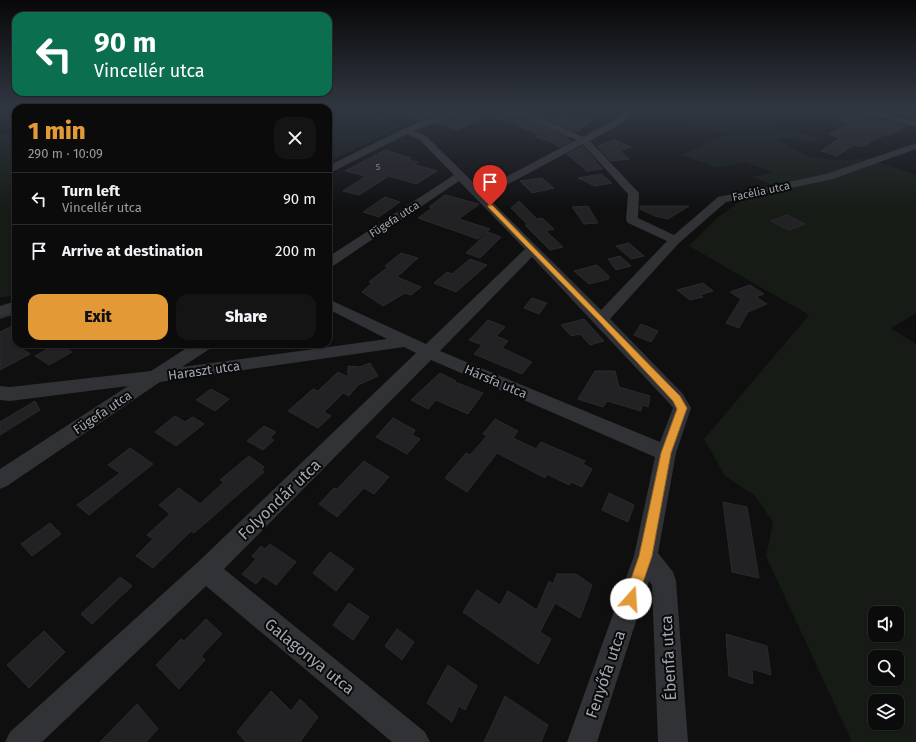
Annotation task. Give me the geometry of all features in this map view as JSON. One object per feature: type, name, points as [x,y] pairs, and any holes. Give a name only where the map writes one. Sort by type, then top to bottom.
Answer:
[{"type":"street","points":[[332,168],[383,143]]},
{"type":"street","points":[[428,143],[601,318]]},
{"type":"street","points":[[480,195],[582,143]]},
{"type":"street","points":[[587,143],[634,192],[632,220],[675,240]]},
{"type":"street","name":"Facélia utca","points":[[601,318],[675,240],[722,199],[829,177],[916,146]]},
{"type":"street","name":"Fügefa utca","points":[[332,260],[460,176]]},
{"type":"street","name":"Folyondár utca","points":[[16,741],[206,570],[532,249]]},
{"type":"street","name":"Hársfa utca","points":[[332,305],[428,352],[666,453]]},
{"type":"street","points":[[0,311],[12,307]]},
{"type":"street","name":"Fenyőfa utca","points":[[582,742],[646,556],[666,453],[682,408],[677,399],[601,318]]},
{"type":"street","name":"Haraszt utca","points":[[0,394],[155,377],[408,341]]},
{"type":"street","name":"Fügefa utca","points":[[0,480],[199,348]]},
{"type":"street","name":"Ébenfa utca","points":[[646,556],[664,581],[672,742]]},
{"type":"street","name":"Galagonya utca","points":[[206,570],[415,742]]},
{"type":"shaded area","points":[[0,143],[12,143],[12,295],[0,298]]},
{"type":"shaded area","points":[[332,143],[368,143],[332,160]]},
{"type":"shaded area","points":[[709,143],[782,143],[810,157],[834,160],[870,159],[916,175],[916,313],[891,328],[916,344],[916,742],[852,742],[766,556],[773,522],[755,496],[725,476],[704,439],[809,315],[689,246],[717,218],[740,201],[786,191],[752,177],[772,172],[745,162],[717,168],[681,155]]},
{"type":"building","points":[[554,143],[568,143],[559,147]]},
{"type":"building","points":[[607,143],[620,143],[631,147],[620,151],[629,159],[611,161],[597,146]]},
{"type":"building","points":[[833,143],[869,143],[863,147],[854,145],[837,156],[821,151]]},
{"type":"building","points":[[583,146],[597,162],[595,162],[603,169],[587,171],[567,154]]},
{"type":"building","points":[[385,150],[411,158],[409,160],[418,162],[413,164],[437,171],[416,184],[389,176],[359,195],[343,191],[366,176],[345,171]]},
{"type":"building","points":[[601,174],[612,183],[595,186],[578,178]]},
{"type":"building","points":[[542,178],[554,188],[532,193],[520,181]]},
{"type":"building","points":[[445,195],[479,204],[459,219],[490,229],[478,239],[418,218],[432,208],[429,207]]},
{"type":"building","points":[[385,197],[400,202],[379,217],[363,212]]},
{"type":"building","points":[[519,201],[537,219],[542,218],[554,229],[546,231],[563,247],[550,250],[525,225],[528,225],[511,208]]},
{"type":"building","points":[[588,206],[598,223],[584,224],[572,207]]},
{"type":"building","points":[[640,206],[689,206],[668,219],[655,216],[640,209]]},
{"type":"building","points":[[787,215],[805,224],[789,230],[771,221]]},
{"type":"building","points":[[488,232],[501,237],[480,258],[466,253]]},
{"type":"building","points":[[629,243],[644,256],[631,259],[616,246]]},
{"type":"building","points":[[401,253],[418,258],[397,277],[421,287],[411,295],[405,293],[383,306],[362,292],[372,283],[369,282],[388,267],[385,266]]},
{"type":"building","points":[[620,256],[631,266],[616,270],[608,259]]},
{"type":"building","points":[[470,259],[487,265],[456,292],[434,283],[447,272],[452,274]]},
{"type":"building","points":[[597,265],[610,277],[607,277],[609,279],[589,284],[574,271]]},
{"type":"building","points":[[703,283],[713,291],[700,295],[703,297],[690,300],[677,290]]},
{"type":"building","points":[[750,285],[764,294],[756,297],[767,304],[748,312],[739,328],[726,323],[741,299],[730,292]]},
{"type":"building","points":[[532,298],[547,303],[539,314],[524,308]]},
{"type":"building","points":[[584,319],[604,341],[590,345],[580,334],[571,336],[561,325]]},
{"type":"building","points":[[488,320],[505,327],[496,336],[508,341],[502,348],[532,362],[522,374],[474,354],[482,345],[469,340]]},
{"type":"building","points":[[641,324],[658,331],[651,342],[634,335]]},
{"type":"building","points":[[12,326],[12,348],[22,348],[30,354],[0,370],[0,332]]},
{"type":"building","points":[[50,348],[64,348],[72,352],[49,365],[35,356]]},
{"type":"building","points":[[370,363],[378,376],[358,385],[349,396],[343,393],[324,412],[331,416],[318,428],[288,411],[313,389],[318,391],[338,372],[348,377],[348,366],[360,367]]},
{"type":"building","points":[[595,371],[615,371],[619,387],[650,396],[648,407],[642,405],[641,411],[607,401],[603,407],[578,399]]},
{"type":"building","points":[[440,373],[456,381],[455,382],[483,393],[468,414],[436,400],[428,409],[411,400]]},
{"type":"building","points":[[211,389],[229,399],[215,411],[196,400]]},
{"type":"building","points":[[35,401],[40,410],[0,435],[0,422]]},
{"type":"building","points":[[175,416],[185,422],[193,417],[204,424],[176,446],[155,432]]},
{"type":"building","points":[[393,418],[415,430],[412,435],[420,439],[407,454],[376,437]]},
{"type":"building","points":[[495,419],[518,431],[513,438],[536,449],[541,442],[585,461],[583,464],[592,469],[582,487],[571,482],[569,485],[547,474],[545,478],[497,453],[467,492],[445,478],[466,453],[470,455],[487,436],[483,434]]},
{"type":"building","points":[[264,426],[276,432],[270,438],[274,440],[263,450],[247,441]]},
{"type":"building","points":[[130,448],[153,464],[89,515],[77,505],[120,473],[108,465]]},
{"type":"building","points":[[249,456],[264,467],[262,470],[264,472],[194,533],[191,531],[153,568],[136,556],[153,539],[147,535],[170,514],[159,505],[179,488],[200,504],[224,482],[220,480]]},
{"type":"building","points":[[364,461],[389,477],[374,494],[364,488],[337,517],[319,504],[334,488],[337,489]]},
{"type":"building","points":[[609,493],[634,505],[628,522],[602,510]]},
{"type":"building","points":[[723,502],[747,507],[759,578],[732,572]]},
{"type":"building","points":[[50,523],[61,534],[32,556],[21,544]]},
{"type":"building","points":[[270,544],[296,562],[276,585],[263,576],[256,584],[242,574],[256,559],[252,556],[261,546],[265,549]]},
{"type":"building","points":[[330,552],[354,569],[336,591],[313,573]]},
{"type":"building","points":[[557,574],[576,574],[592,585],[580,618],[555,603],[540,632],[551,639],[538,664],[463,612],[477,590],[500,605],[508,591],[537,610],[549,581],[553,584]]},
{"type":"building","points":[[120,577],[132,586],[92,624],[81,614]]},
{"type":"building","points":[[349,603],[369,617],[353,640],[333,625]]},
{"type":"building","points":[[206,619],[222,634],[201,656],[205,660],[179,689],[156,665],[181,639],[184,641]]},
{"type":"building","points":[[397,629],[414,642],[402,660],[385,646]]},
{"type":"building","points":[[44,631],[65,652],[29,688],[7,665]]},
{"type":"building","points":[[726,634],[767,646],[771,675],[752,669],[753,684],[729,676]]},
{"type":"building","points":[[448,665],[477,686],[465,710],[459,706],[452,722],[427,703]]},
{"type":"building","points":[[271,691],[291,711],[300,699],[318,717],[300,742],[246,742],[237,732]]},
{"type":"building","points":[[505,696],[548,725],[541,742],[484,742]]},
{"type":"building","points":[[137,704],[158,729],[146,742],[100,742]]},
{"type":"waterway","points":[[0,317],[12,313]]},
{"type":"route","points":[[490,206],[601,318],[677,399],[682,408],[666,453],[646,556],[631,599]]}]
